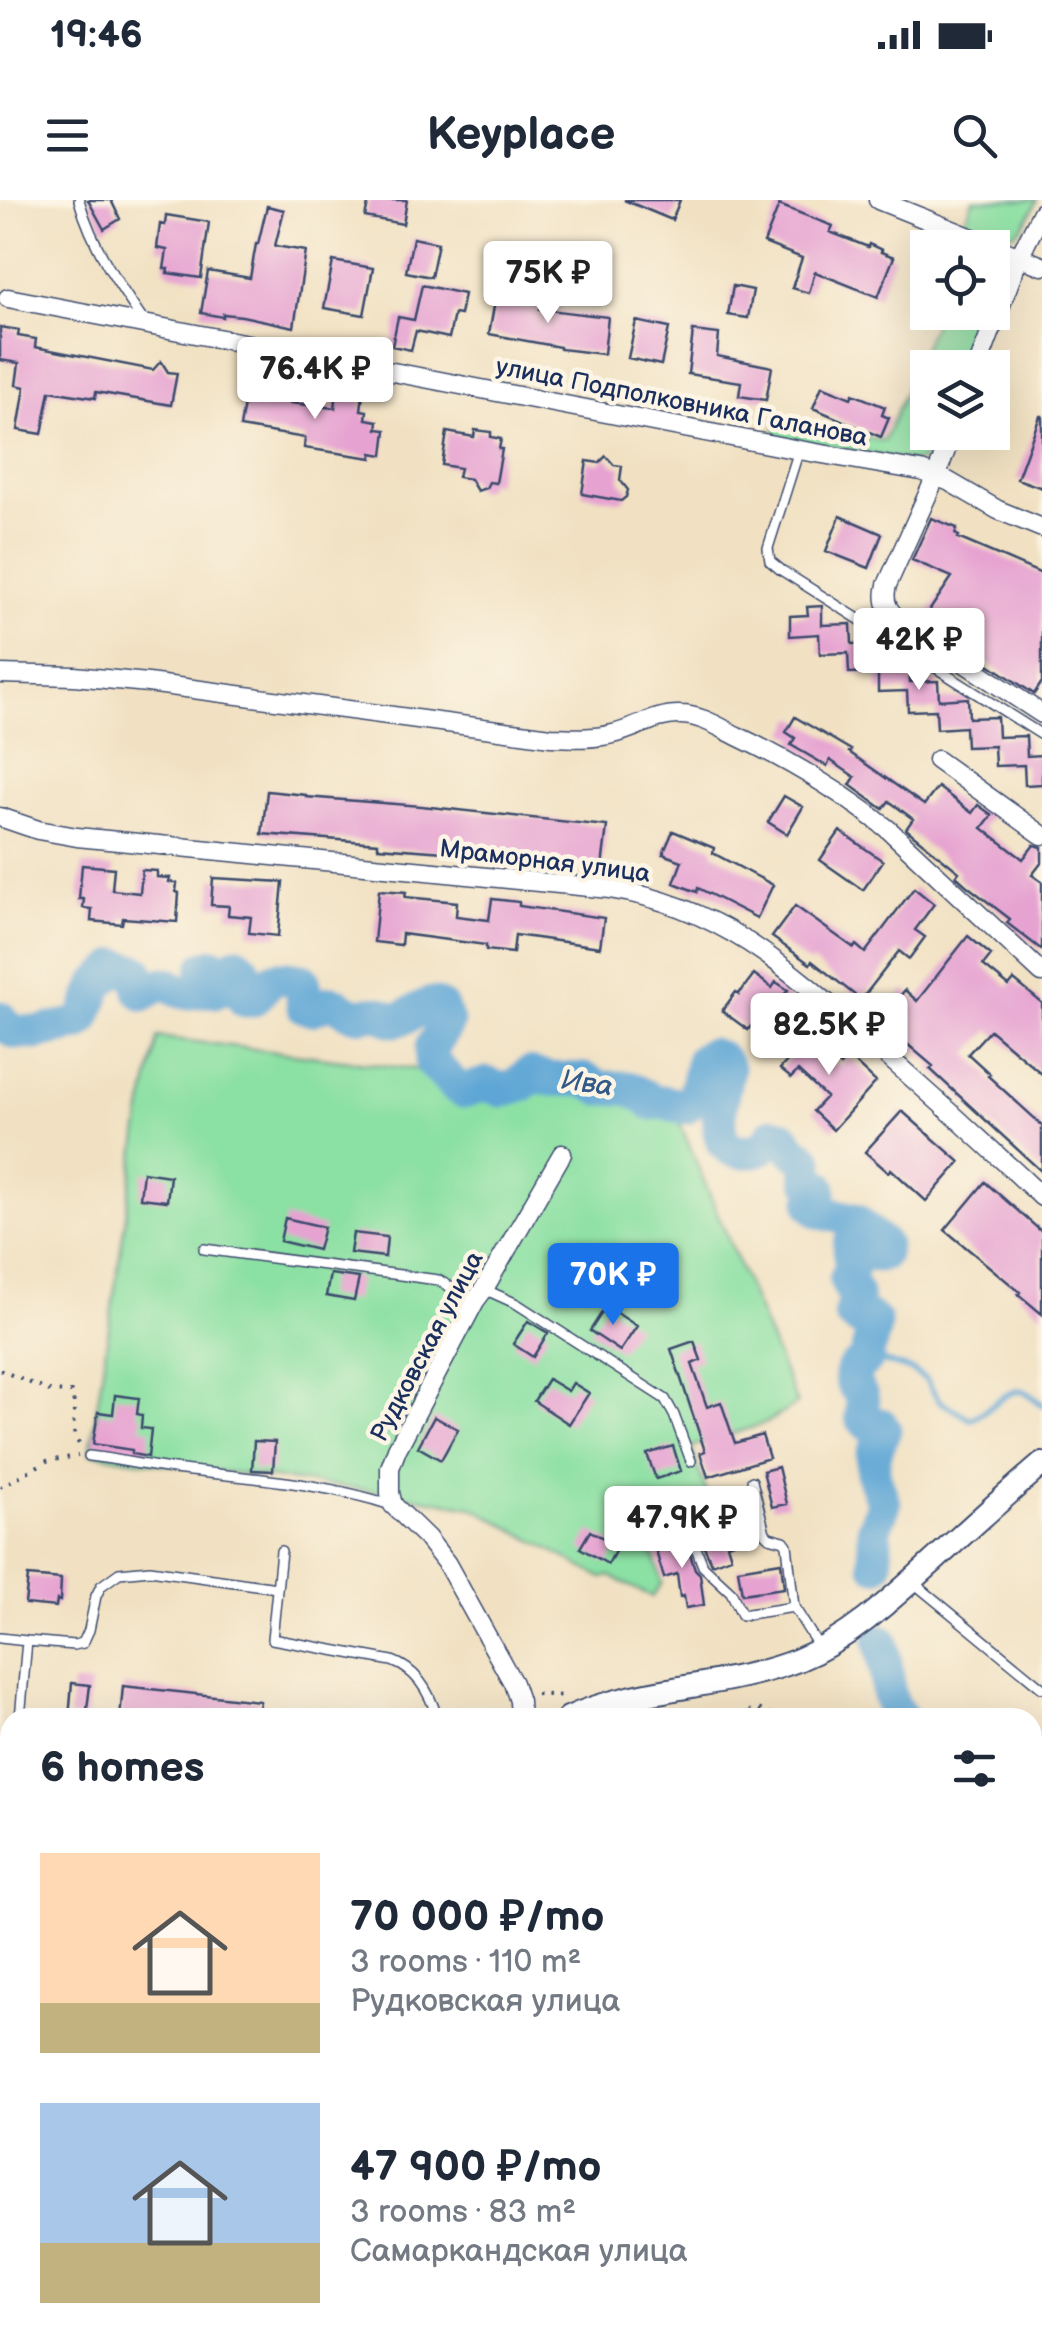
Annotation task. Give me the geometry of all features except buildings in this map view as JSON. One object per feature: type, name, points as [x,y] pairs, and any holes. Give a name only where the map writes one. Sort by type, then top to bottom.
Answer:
[{"type":"street","points":[[878,200],[1042,266]]},
{"type":"street","points":[[983,350],[1019,257],[1042,212]]},
{"type":"street","name":"улица Подполковника Галанова","points":[[8,298],[922,471],[1042,528]]},
{"type":"street","points":[[945,450],[887,584],[887,608],[905,624],[1042,714]]},
{"type":"street","points":[[0,674],[148,682],[551,737],[612,735],[664,716],[699,717],[783,758],[864,810],[1042,973]]},
{"type":"street","points":[[937,760],[1042,836]]},
{"type":"street","name":"Мраморная улица","points":[[0,817],[38,830],[77,837],[610,889],[678,905],[748,941],[801,980],[1042,1197]]},
{"type":"street","name":"Рудковская улица","points":[[393,1505],[390,1468],[396,1449],[479,1295],[562,1154]]},
{"type":"street","points":[[570,1708],[612,1708],[763,1671],[821,1649],[868,1618],[1042,1464]]},
{"type":"street","points":[[393,1505],[447,1564],[498,1652],[516,1692],[518,1708]]},
{"type":"lane","points":[[78,200],[102,257],[146,324]]},
{"type":"lane","points":[[799,450],[768,548],[770,561],[1042,735]]},
{"type":"lane","points":[[204,1249],[438,1280],[517,1304],[665,1398],[691,1460]]},
{"type":"lane","points":[[89,1456],[267,1480],[393,1505]]},
{"type":"lane","points":[[752,1481],[765,1533],[786,1545],[794,1608],[821,1649]]},
{"type":"lane","points":[[693,1540],[703,1566],[731,1592],[742,1616],[794,1608]]},
{"type":"lane","points":[[281,1551],[272,1639],[392,1661],[408,1668],[426,1690],[433,1708]]},
{"type":"lane","points":[[0,1638],[74,1646],[83,1643],[101,1586],[110,1577],[130,1570],[277,1588]]},
{"type":"lane","points":[[912,1581],[1042,1688]]},
{"type":"lane","points":[[21,1708],[27,1641]]},
{"type":"path","points":[[0,1370],[49,1391],[71,1392],[75,1403],[73,1434],[89,1456],[47,1461],[0,1487]]},
{"type":"path","points":[[516,1692],[570,1708]]},
{"type":"green space","points":[[973,200],[1037,200],[1023,226],[1010,234],[1010,230],[984,230],[964,222]]},
{"type":"green space","points":[[931,330],[981,330],[973,350],[922,350]]},
{"type":"green space","points":[[910,379],[910,450],[932,450],[924,459],[913,462],[774,436],[777,419],[884,441]]},
{"type":"green space","points":[[158,1037],[422,1070],[674,1109],[797,1404],[766,1423],[691,1447],[718,1525],[651,1547],[662,1583],[652,1597],[610,1576],[602,1578],[472,1507],[90,1453],[141,1116]]},
{"type":"waterway","name":"Ива","points":[[0,1018],[16,1032],[36,1033],[78,1024],[84,1019],[98,984],[119,966],[137,971],[144,994],[166,984],[183,991],[216,991],[216,985],[204,975],[205,968],[213,965],[228,970],[237,963],[243,968],[241,993],[245,1000],[252,1000],[264,986],[283,978],[302,980],[304,1006],[311,1009],[333,1003],[356,1014],[377,1013],[395,1020],[427,1005],[441,1008],[447,1022],[432,1047],[432,1062],[463,1091],[487,1084],[502,1090],[523,1084],[529,1074],[585,1080],[601,1088],[628,1088],[652,1103],[685,1107],[694,1098],[703,1059],[711,1055],[720,1058],[727,1068],[719,1121],[726,1144],[735,1150],[750,1151],[764,1146],[773,1134],[783,1137],[807,1160],[809,1179],[819,1186],[813,1205],[820,1212],[855,1220],[883,1245],[882,1254],[877,1255],[861,1242],[850,1245],[851,1269],[846,1279],[856,1300],[851,1314],[874,1322],[867,1358],[851,1377],[861,1396],[862,1417],[884,1430],[873,1457],[873,1475],[884,1504],[874,1528],[876,1564]]},
{"type":"waterway","points":[[867,1351],[876,1359],[913,1371],[926,1380],[939,1401],[971,1419],[1015,1391],[1027,1393],[1042,1405]]},
{"type":"waterway","points":[[881,1641],[894,1708]]}]
